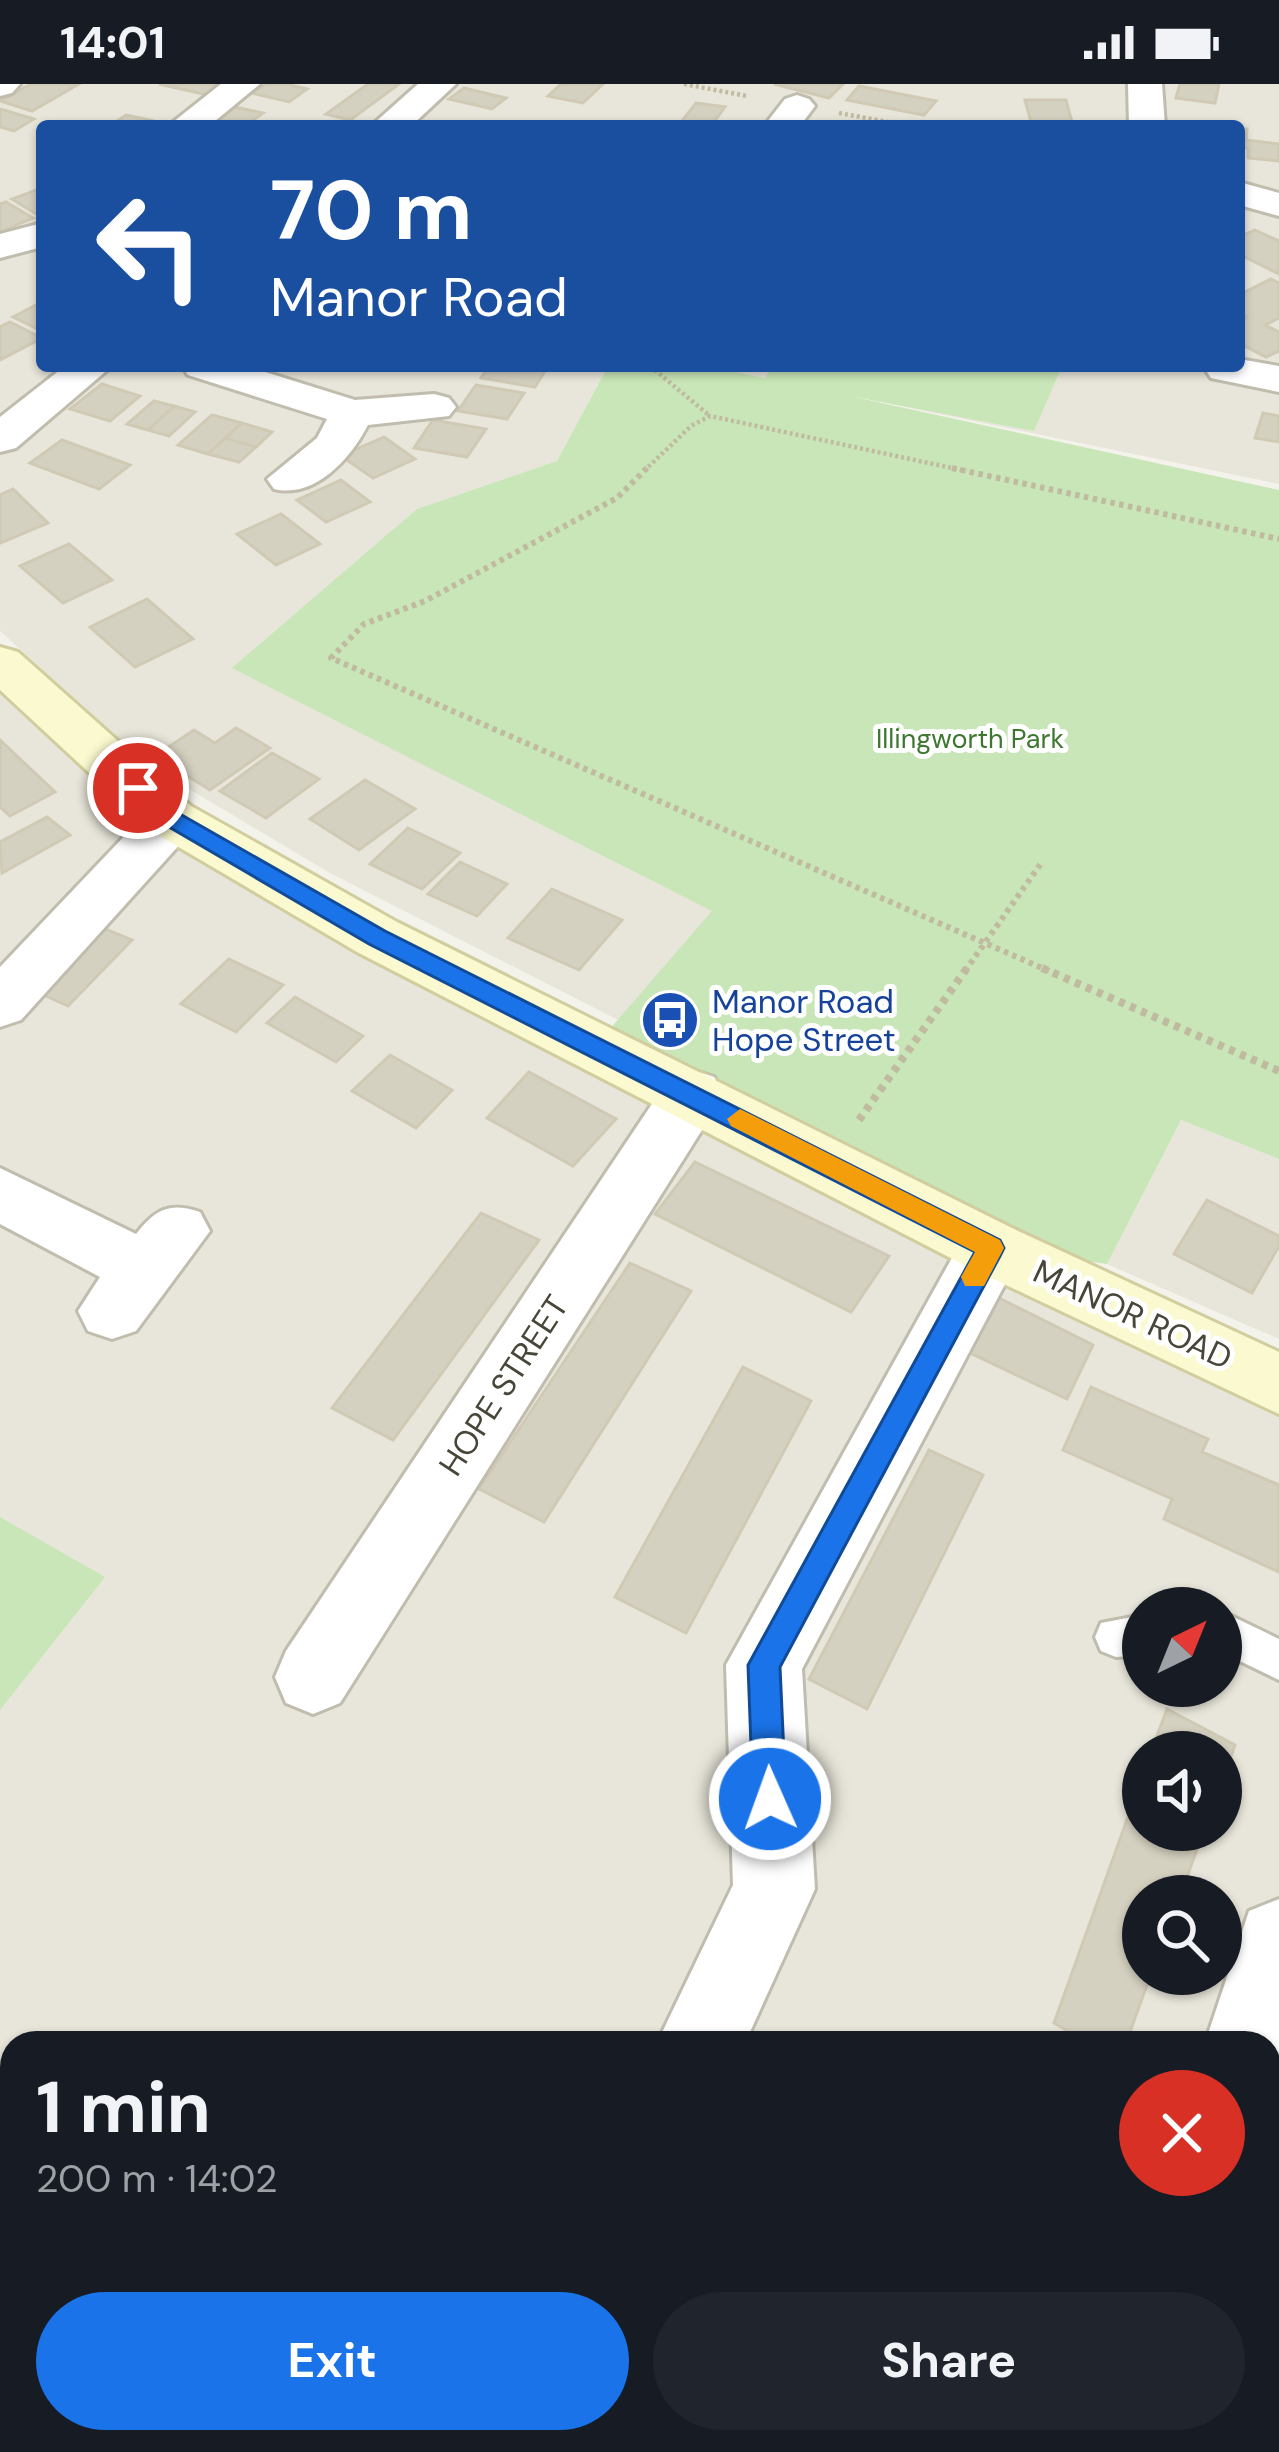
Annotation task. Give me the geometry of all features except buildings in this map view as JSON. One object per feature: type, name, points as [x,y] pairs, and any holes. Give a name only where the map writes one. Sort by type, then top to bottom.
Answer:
[{"type":"street","points":[[194,120],[243,84]]},
{"type":"street","points":[[396,120],[439,84]]},
{"type":"street","points":[[1145,84],[1147,120]]},
{"type":"street","points":[[1245,195],[1279,205]]},
{"type":"street","points":[[0,246],[36,237]]},
{"type":"street","points":[[0,439],[84,372]]},
{"type":"street","points":[[222,372],[352,413],[434,407]]},
{"type":"street","points":[[1240,372],[1279,380]]},
{"type":"street","points":[[290,479],[335,446],[352,413]]},
{"type":"street","name":"MANOR ROAD","points":[[0,663],[172,819],[377,938],[991,1248],[1279,1384]]},
{"type":"street","points":[[0,1005],[172,819]]},
{"type":"street","name":"HOPE STREET","points":[[313,1677],[692,1094]]},
{"type":"street","points":[[0,1195],[144,1270]]},
{"type":"street","points":[[706,2031],[774,1888],[764,1665],[991,1248]]},
{"type":"street","points":[[1251,2031],[1279,1941]]},
{"type":"lane","points":[[1242,1642],[1279,1660]]},
{"type":"path","points":[[657,372],[710,416],[1279,539]]},
{"type":"path","points":[[710,416],[692,427],[617,498],[425,602],[364,624],[331,658],[1279,1071]]},
{"type":"path","points":[[828,1164],[1042,862]]},
{"type":"shaded area","points":[[0,84],[1279,84],[1279,484],[736,372],[1245,372],[1245,120],[36,120],[36,372],[605,372],[557,461],[417,509],[713,912],[618,1020],[328,872],[144,762],[0,631]]},
{"type":"shaded area","points":[[0,663],[172,819],[1279,1384],[1279,2031],[0,2031]]},
{"type":"shaded area","points":[[1181,1120],[1279,1159],[1279,1339],[1107,1264]]},
{"type":"green space","name":"Illingworth Park","points":[[605,372],[736,372],[765,378],[769,372],[1059,372],[1034,431],[850,396],[1279,490],[1279,1159],[1181,1120],[1107,1264],[991,1248],[595,1046],[712,911],[232,668],[417,509],[557,461]]},
{"type":"green space","points":[[0,1517],[105,1577],[0,1710]]},
{"type":"slow traffic","points":[[740,1119],[991,1248],[975,1277]]},
{"type":"place","name":"Manor Road Hope Street","points":[[670,1020]]},
{"type":"route","points":[[138,788],[172,819],[377,938],[991,1248],[764,1665],[770,1799]]}]
